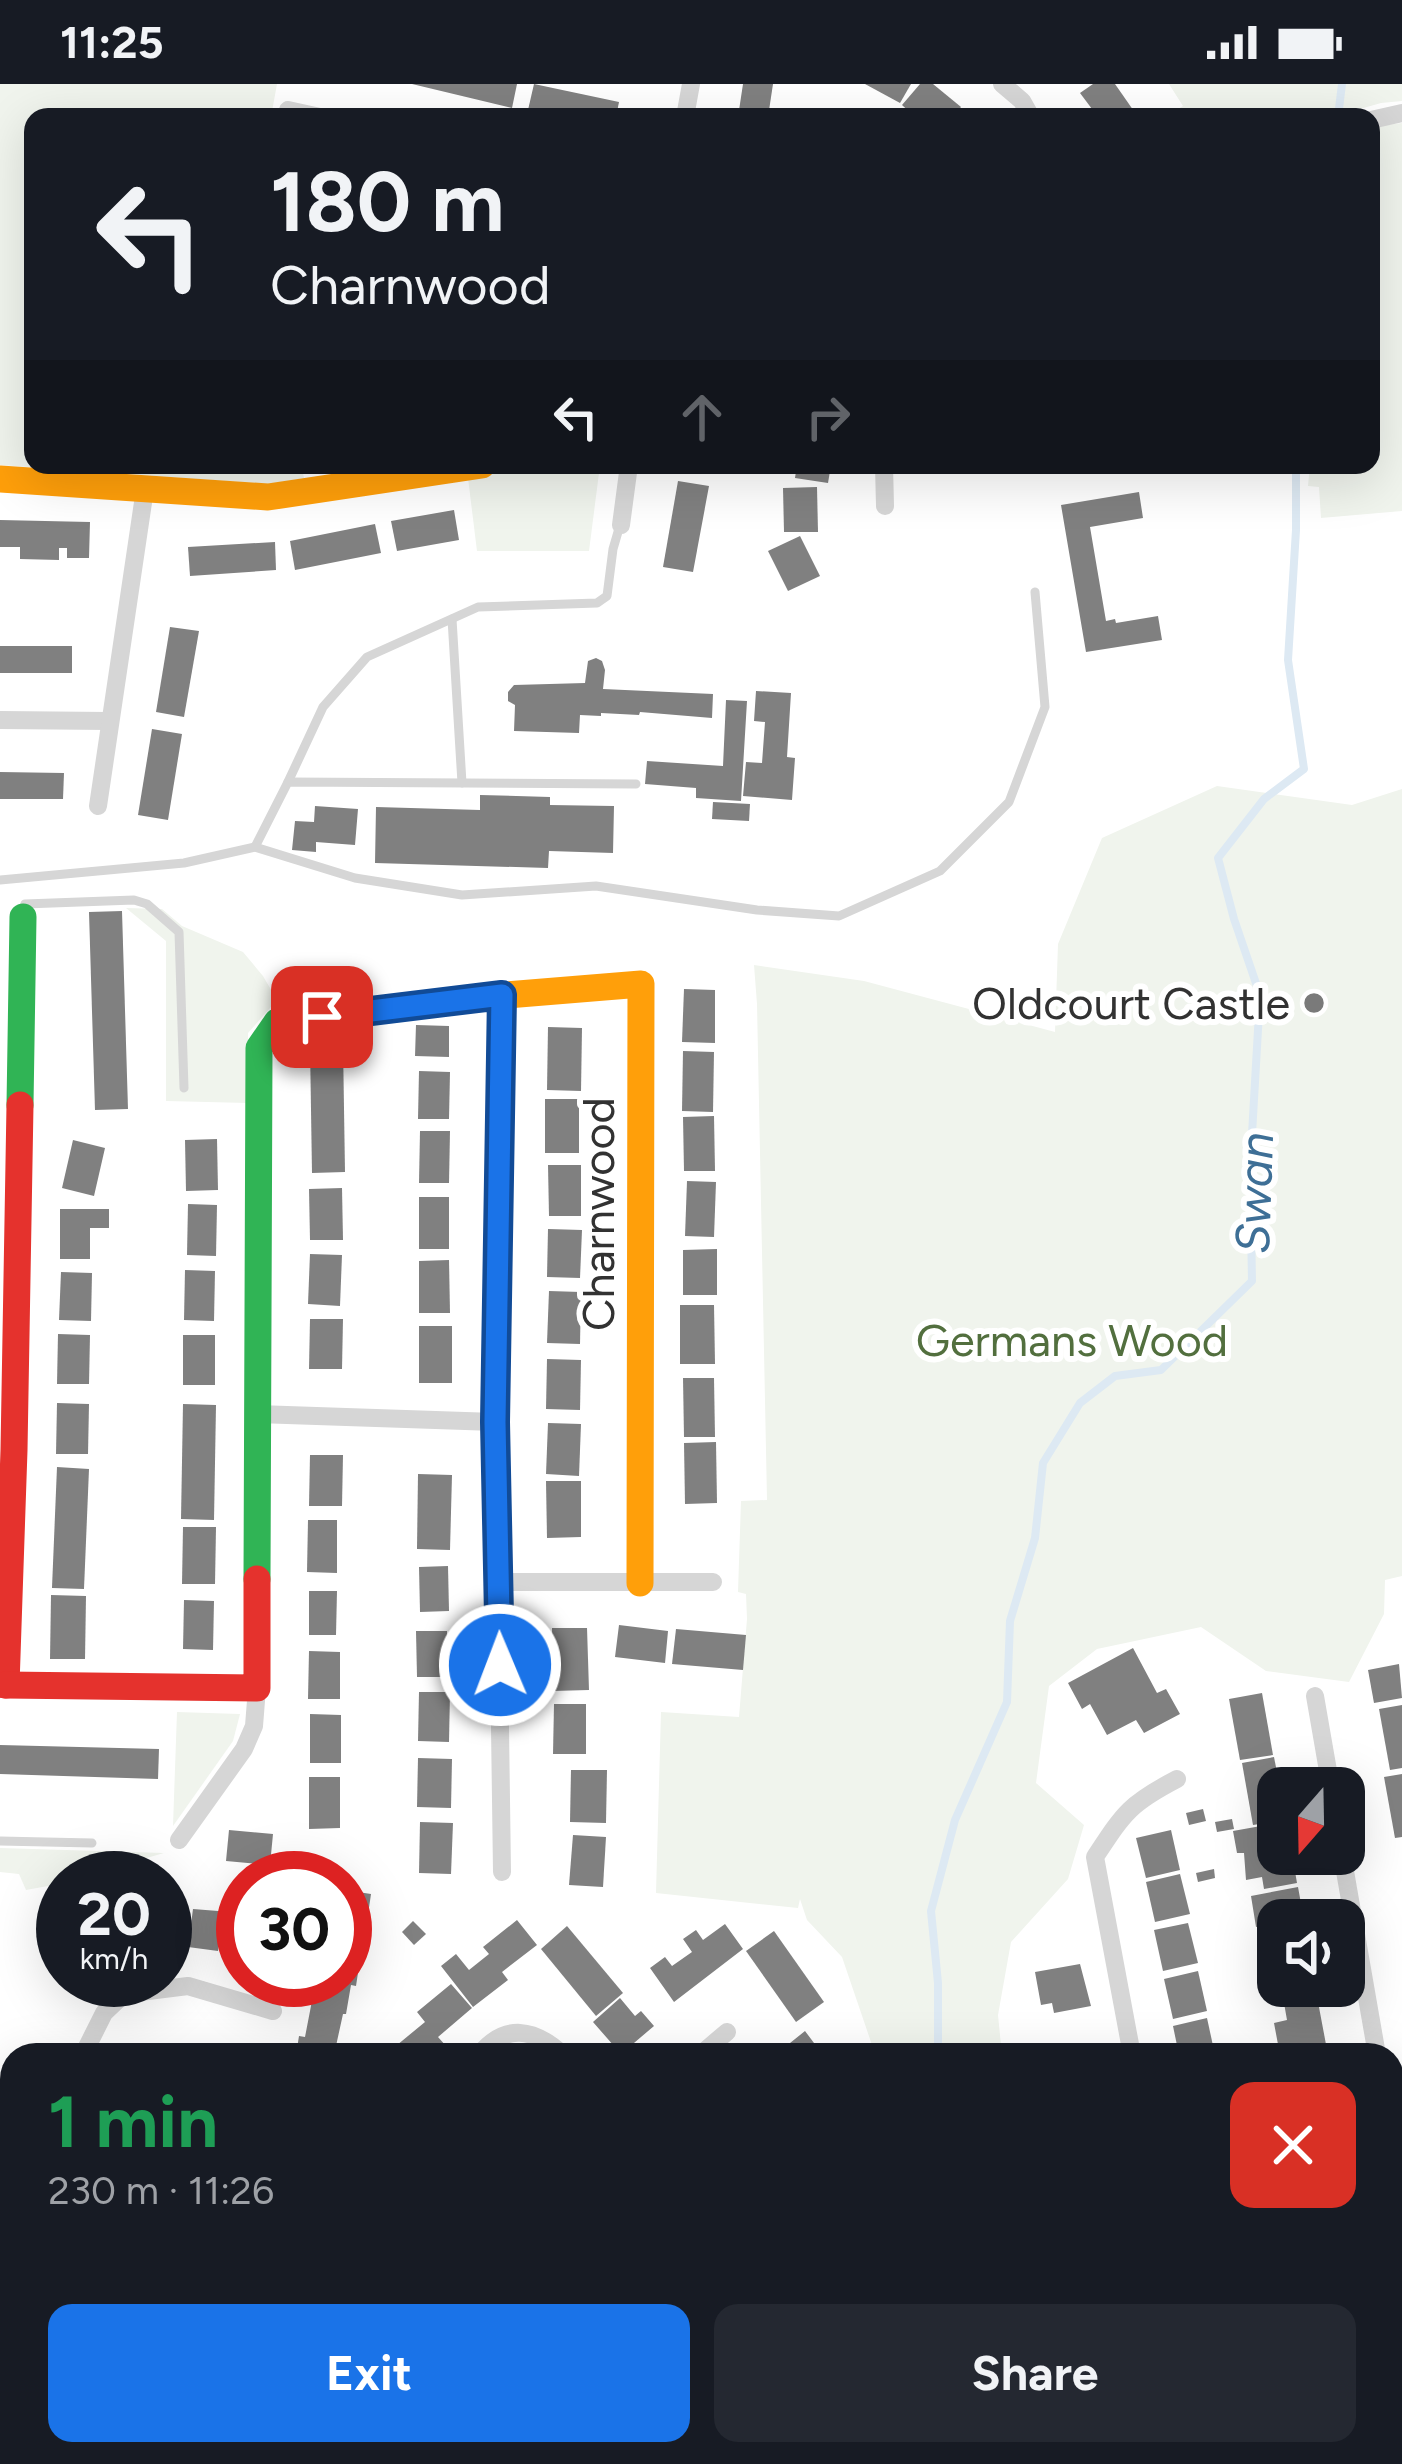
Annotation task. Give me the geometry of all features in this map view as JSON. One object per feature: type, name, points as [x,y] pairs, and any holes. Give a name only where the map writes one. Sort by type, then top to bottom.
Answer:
[{"type":"street","points":[[1002,84],[1026,108]]},
{"type":"street","points":[[0,479],[268,497],[422,474]]},
{"type":"street","points":[[621,525],[628,474]]},
{"type":"street","points":[[884,474],[885,506]]},
{"type":"street","points":[[98,806],[145,489]]},
{"type":"street","points":[[0,720],[109,722]]},
{"type":"street","points":[[23,916],[9,1222],[3,1684],[257,1688]]},
{"type":"street","name":"Charnwood","points":[[179,1840],[244,1749],[254,1726],[259,1048],[277,1022],[640,984],[640,1583]]},
{"type":"street","points":[[502,995],[495,1422],[502,1872]]},
{"type":"street","points":[[256,1414],[495,1422]]},
{"type":"street","points":[[498,1582],[713,1582]]},
{"type":"street","points":[[1315,1696],[1327,1767]]},
{"type":"street","points":[[1130,2043],[1095,1857],[1126,1811],[1177,1779]]},
{"type":"street","points":[[1346,1875],[1375,2043]]},
{"type":"street","points":[[88,2043],[104,2013],[124,1994],[188,1986],[273,2011]]},
{"type":"street","points":[[490,2043],[521,2032],[548,2043]]},
{"type":"street","points":[[715,2043],[728,2032]]},
{"type":"lane","points":[[255,848],[322,707],[367,657],[478,607],[597,603],[607,596],[621,525]]},
{"type":"lane","points":[[0,880],[184,863],[255,848],[355,878],[462,895],[596,886],[757,910],[839,916],[940,872],[1009,802],[1045,707],[1035,592]]},
{"type":"lane","points":[[452,619],[462,783]]},
{"type":"lane","points":[[288,782],[636,784]]},
{"type":"lane","points":[[23,916],[25,904],[134,900],[147,904],[179,932],[184,1088]]},
{"type":"lane","points":[[0,1841],[92,1843]]},
{"type":"green space","points":[[0,84],[277,84],[273,108],[24,108],[24,467],[0,465]]},
{"type":"green space","points":[[1169,84],[1402,84],[1402,101],[1364,108],[1180,108],[1183,106]]},
{"type":"green space","points":[[1402,123],[1402,511],[1321,518],[1319,487],[1308,486],[1309,474],[1380,474],[1380,126]]},
{"type":"green space","points":[[127,474],[303,474],[304,478],[269,484]]},
{"type":"green space","points":[[599,474],[589,551],[477,551],[468,478]]},
{"type":"green space","name":"Germans Wood","points":[[1217,786],[1352,805],[1402,789],[1402,1576],[1385,1580],[1384,1614],[1349,1682],[1266,1671],[1201,1627],[1097,1649],[1049,1686],[1036,1783],[1084,1825],[1068,1879],[1011,1942],[998,2015],[1001,2043],[871,2043],[842,1957],[807,1920],[800,1899],[798,1908],[656,1893],[661,1712],[739,1717],[747,1619],[746,1594],[738,1592],[741,1501],[767,1500],[754,965],[864,981],[1055,1032],[1058,944],[1102,838]]},
{"type":"green space","points":[[126,908],[162,909],[182,926],[243,952],[263,976],[277,1000],[248,1033],[248,1103],[166,1101],[166,941]]},
{"type":"green space","points":[[177,1712],[240,1714],[233,1741],[173,1826]]},
{"type":"green space","points":[[0,1848],[98,1851],[36,1851],[36,1888],[26,1890],[19,1874],[0,1872]]},
{"type":"building","points":[[412,84],[517,84],[512,108]]},
{"type":"building","points":[[534,84],[619,102],[618,108],[528,108]]},
{"type":"building","points":[[743,84],[773,84],[769,108],[739,108]]},
{"type":"building","points":[[865,84],[911,84],[900,103]]},
{"type":"building","points":[[920,84],[933,84],[961,107],[905,108],[902,105]]},
{"type":"building","points":[[1093,84],[1115,84],[1132,108],[1091,108],[1080,93]]},
{"type":"building","points":[[796,474],[830,474],[828,483],[795,478]]},
{"type":"building","points":[[678,481],[709,486],[693,572],[663,567]]},
{"type":"building","points":[[817,487],[818,532],[784,532],[783,488]]},
{"type":"building","points":[[1139,492],[1143,518],[1090,527],[1106,621],[1158,616],[1162,640],[1086,652],[1061,505]]},
{"type":"building","points":[[454,510],[459,540],[397,551],[391,521]]},
{"type":"building","points":[[0,520],[90,522],[89,558],[67,558],[67,548],[59,548],[59,560],[20,559],[20,547],[0,547]]},
{"type":"building","points":[[375,524],[381,553],[295,570],[290,541]]},
{"type":"building","points":[[800,536],[820,576],[788,591],[768,551]]},
{"type":"building","points":[[275,542],[276,570],[190,576],[188,547]]},
{"type":"building","points":[[170,627],[199,631],[184,717],[156,712]]},
{"type":"building","points":[[0,646],[72,646],[72,673],[0,673]]},
{"type":"building","points":[[596,658],[605,670],[603,689],[713,694],[712,718],[601,713],[580,715],[579,733],[514,731],[515,705],[508,701],[508,692],[514,685],[585,683],[588,661]]},
{"type":"building","points":[[756,691],[791,693],[787,757],[795,758],[792,800],[743,796],[746,762],[762,763],[765,722],[754,721]]},
{"type":"building","points":[[726,700],[747,701],[741,801],[696,798],[696,788],[645,784],[647,761],[723,766]]},
{"type":"building","points":[[152,729],[182,734],[168,820],[138,815]]},
{"type":"building","points":[[0,772],[64,773],[63,799],[0,799]]},
{"type":"building","points":[[480,795],[550,797],[550,805],[614,806],[613,853],[549,851],[548,868],[375,863],[376,807],[480,810]]},
{"type":"building","points":[[713,802],[750,804],[749,821],[712,819]]},
{"type":"building","points":[[315,806],[358,809],[355,845],[316,842],[316,852],[292,850],[295,821],[314,822]]},
{"type":"building","points":[[122,911],[128,1109],[95,1110],[89,912]]},
{"type":"building","points":[[684,989],[715,990],[715,1043],[682,1042]]},
{"type":"building","points":[[416,1025],[449,1026],[449,1057],[415,1056]]},
{"type":"building","points":[[548,1027],[582,1028],[581,1091],[547,1090]]},
{"type":"building","points":[[343,1045],[345,1172],[312,1173],[310,1046]]},
{"type":"building","points":[[683,1051],[714,1052],[713,1112],[682,1111]]},
{"type":"building","points":[[419,1071],[450,1072],[449,1119],[418,1119]]},
{"type":"building","points":[[545,1099],[579,1099],[579,1153],[545,1153]]},
{"type":"building","points":[[714,1116],[715,1171],[684,1171],[683,1117]]},
{"type":"building","points":[[420,1131],[450,1131],[449,1183],[419,1183]]},
{"type":"building","points":[[217,1139],[218,1190],[186,1191],[185,1140]]},
{"type":"building","points":[[73,1140],[105,1148],[94,1196],[62,1188]]},
{"type":"building","points":[[548,1165],[581,1165],[581,1216],[549,1216]]},
{"type":"building","points":[[687,1181],[716,1182],[714,1237],[685,1236]]},
{"type":"building","points":[[342,1188],[343,1240],[310,1240],[309,1189]]},
{"type":"building","points":[[419,1197],[449,1197],[449,1249],[419,1249]]},
{"type":"building","points":[[188,1204],[217,1205],[216,1256],[187,1255]]},
{"type":"building","points":[[60,1209],[109,1209],[109,1228],[90,1228],[90,1259],[60,1259]]},
{"type":"building","points":[[548,1229],[582,1230],[580,1278],[547,1277]]},
{"type":"building","points":[[717,1249],[717,1295],[683,1295],[683,1250]]},
{"type":"building","points":[[310,1254],[342,1255],[340,1306],[308,1304]]},
{"type":"building","points":[[449,1260],[450,1313],[419,1313],[419,1261]]},
{"type":"building","points":[[185,1270],[215,1271],[214,1321],[184,1320]]},
{"type":"building","points":[[61,1272],[92,1273],[91,1321],[59,1320]]},
{"type":"building","points":[[549,1291],[581,1292],[580,1344],[547,1343]]},
{"type":"building","points":[[680,1305],[714,1305],[715,1364],[680,1364]]},
{"type":"building","points":[[310,1319],[343,1319],[342,1369],[309,1369]]},
{"type":"building","points":[[419,1326],[452,1326],[452,1383],[419,1383]]},
{"type":"building","points":[[58,1334],[90,1335],[89,1384],[57,1384]]},
{"type":"building","points":[[183,1335],[215,1335],[215,1385],[183,1385]]},
{"type":"building","points":[[547,1359],[581,1360],[580,1410],[546,1409]]},
{"type":"building","points":[[683,1378],[714,1378],[715,1437],[684,1437]]},
{"type":"building","points":[[57,1403],[89,1404],[88,1454],[56,1454]]},
{"type":"building","points":[[183,1404],[216,1405],[214,1520],[181,1519]]},
{"type":"building","points":[[548,1423],[581,1424],[579,1476],[546,1474]]},
{"type":"building","points":[[716,1442],[717,1503],[685,1504],[684,1443]]},
{"type":"building","points":[[310,1455],[343,1455],[342,1506],[309,1506]]},
{"type":"building","points":[[57,1467],[89,1469],[84,1589],[52,1588]]},
{"type":"building","points":[[418,1474],[452,1475],[450,1550],[417,1549]]},
{"type":"building","points":[[546,1481],[581,1481],[581,1537],[547,1538]]},
{"type":"building","points":[[308,1520],[337,1520],[337,1573],[307,1572]]},
{"type":"building","points":[[183,1527],[216,1527],[215,1584],[182,1584]]},
{"type":"building","points":[[448,1566],[449,1611],[420,1612],[419,1567]]},
{"type":"building","points":[[309,1591],[337,1591],[336,1635],[309,1635]]},
{"type":"building","points":[[51,1595],[86,1596],[85,1659],[50,1659]]},
{"type":"building","points":[[184,1600],[214,1601],[213,1650],[183,1649]]},
{"type":"building","points":[[619,1625],[668,1631],[665,1663],[615,1657]]},
{"type":"building","points":[[552,1628],[587,1628],[589,1690],[553,1691]]},
{"type":"building","points":[[676,1629],[746,1635],[743,1670],[672,1664]]},
{"type":"building","points":[[416,1631],[447,1631],[447,1677],[417,1677]]},
{"type":"building","points":[[1133,1648],[1157,1693],[1166,1689],[1180,1714],[1144,1733],[1136,1720],[1107,1735],[1090,1704],[1082,1709],[1068,1683]]},
{"type":"building","points":[[309,1651],[340,1652],[340,1699],[308,1699]]},
{"type":"building","points":[[1399,1664],[1402,1698],[1374,1703],[1368,1670]]},
{"type":"building","points":[[419,1692],[450,1692],[449,1742],[418,1741]]},
{"type":"building","points":[[1262,1693],[1273,1755],[1240,1760],[1229,1699]]},
{"type":"building","points":[[554,1704],[586,1704],[586,1754],[553,1754]]},
{"type":"building","points":[[1402,1705],[1402,1768],[1390,1770],[1379,1709]]},
{"type":"building","points":[[310,1714],[341,1715],[341,1763],[310,1763]]},
{"type":"building","points":[[0,1745],[159,1749],[158,1779],[0,1774]]},
{"type":"building","points":[[1274,1757],[1276,1767],[1257,1767],[1257,1824],[1253,1825],[1242,1763]]},
{"type":"building","points":[[418,1758],[452,1759],[451,1808],[417,1807]]},
{"type":"building","points":[[571,1770],[607,1770],[606,1823],[570,1822]]},
{"type":"building","points":[[1402,1774],[1402,1837],[1395,1838],[1384,1777]]},
{"type":"building","points":[[309,1777],[340,1777],[340,1828],[309,1829]]},
{"type":"building","points":[[1203,1809],[1206,1821],[1189,1825],[1186,1813]]},
{"type":"building","points":[[1232,1819],[1234,1829],[1217,1832],[1215,1822]]},
{"type":"building","points":[[420,1822],[453,1823],[451,1874],[419,1873]]},
{"type":"building","points":[[1257,1827],[1257,1875],[1296,1875],[1297,1883],[1264,1889],[1262,1877],[1246,1880],[1244,1853],[1237,1853],[1233,1831]]},
{"type":"building","points":[[229,1830],[273,1834],[271,1851],[227,1851]]},
{"type":"building","points":[[1171,1830],[1180,1870],[1146,1878],[1136,1838]]},
{"type":"building","points":[[573,1835],[606,1837],[603,1887],[569,1885]]},
{"type":"building","points":[[1214,1869],[1215,1878],[1198,1882],[1196,1873]]},
{"type":"building","points":[[1180,1874],[1190,1914],[1155,1922],[1146,1882]]},
{"type":"building","points":[[1298,1887],[1300,1899],[1257,1899],[1256,1927],[1251,1896]]},
{"type":"building","points":[[193,1909],[216,1911],[216,1951],[192,1948]]},
{"type":"building","points":[[517,1920],[537,1945],[502,1972],[508,1980],[473,2007],[441,1966],[456,1954],[469,1970],[489,1954],[483,1947]]},
{"type":"building","points":[[413,1921],[426,1934],[414,1945],[402,1932]]},
{"type":"building","points":[[1188,1923],[1198,1963],[1163,1971],[1154,1930]]},
{"type":"building","points":[[725,1924],[743,1949],[674,2002],[650,1968],[665,1957],[672,1966],[692,1952],[683,1939],[696,1930],[703,1940]]},
{"type":"building","points":[[567,1926],[623,1993],[596,2016],[541,1949]]},
{"type":"building","points":[[774,1931],[824,2002],[796,2022],[746,1951]]},
{"type":"building","points":[[1080,1964],[1091,2006],[1054,2013],[1052,2003],[1041,2005],[1035,1972]]},
{"type":"building","points":[[1198,1971],[1207,2011],[1173,2019],[1164,1979]]},
{"type":"building","points":[[451,1984],[472,2008],[438,2037],[443,2043],[400,2043],[425,2022],[417,2012]]},
{"type":"building","points":[[620,1998],[635,2016],[641,2011],[654,2026],[634,2043],[611,2043],[593,2022]]},
{"type":"building","points":[[311,2007],[347,2007],[337,2043],[298,2043],[299,2036],[305,2037]]},
{"type":"building","points":[[1285,2007],[1319,2007],[1326,2043],[1278,2043],[1274,2023],[1287,2020]]},
{"type":"building","points":[[1207,2018],[1212,2043],[1177,2043],[1173,2026]]},
{"type":"building","points":[[805,2031],[814,2043],[790,2043]]},
{"type":"waterway","name":"Swan","points":[[1339,108],[1342,84]]},
{"type":"waterway","name":"Swan","points":[[938,2043],[931,1911],[955,1820],[1007,1702],[1010,1621],[1035,1538],[1043,1463],[1080,1403],[1115,1376],[1161,1370],[1252,1281],[1250,1169],[1260,995],[1218,858],[1264,799],[1304,769],[1288,660],[1296,474]]},
{"type":"traffic: fast","points":[[20,1105],[23,917]]},
{"type":"traffic: fast","points":[[257,1579],[259,1048],[277,1022],[494,996]]},
{"type":"traffic: slow","points":[[0,479],[268,497],[422,474]]},
{"type":"traffic: slow","points":[[494,996],[641,984],[640,1583]]},
{"type":"traffic: jam","points":[[0,1684],[6,1685],[20,1105]]},
{"type":"traffic: jam","points":[[6,1685],[257,1688],[257,1579]]},
{"type":"place","name":"Oldcourt Castle","points":[[1314,1003]]},
{"type":"route","points":[[322,1017],[502,995],[495,1422],[500,1665]]}]
